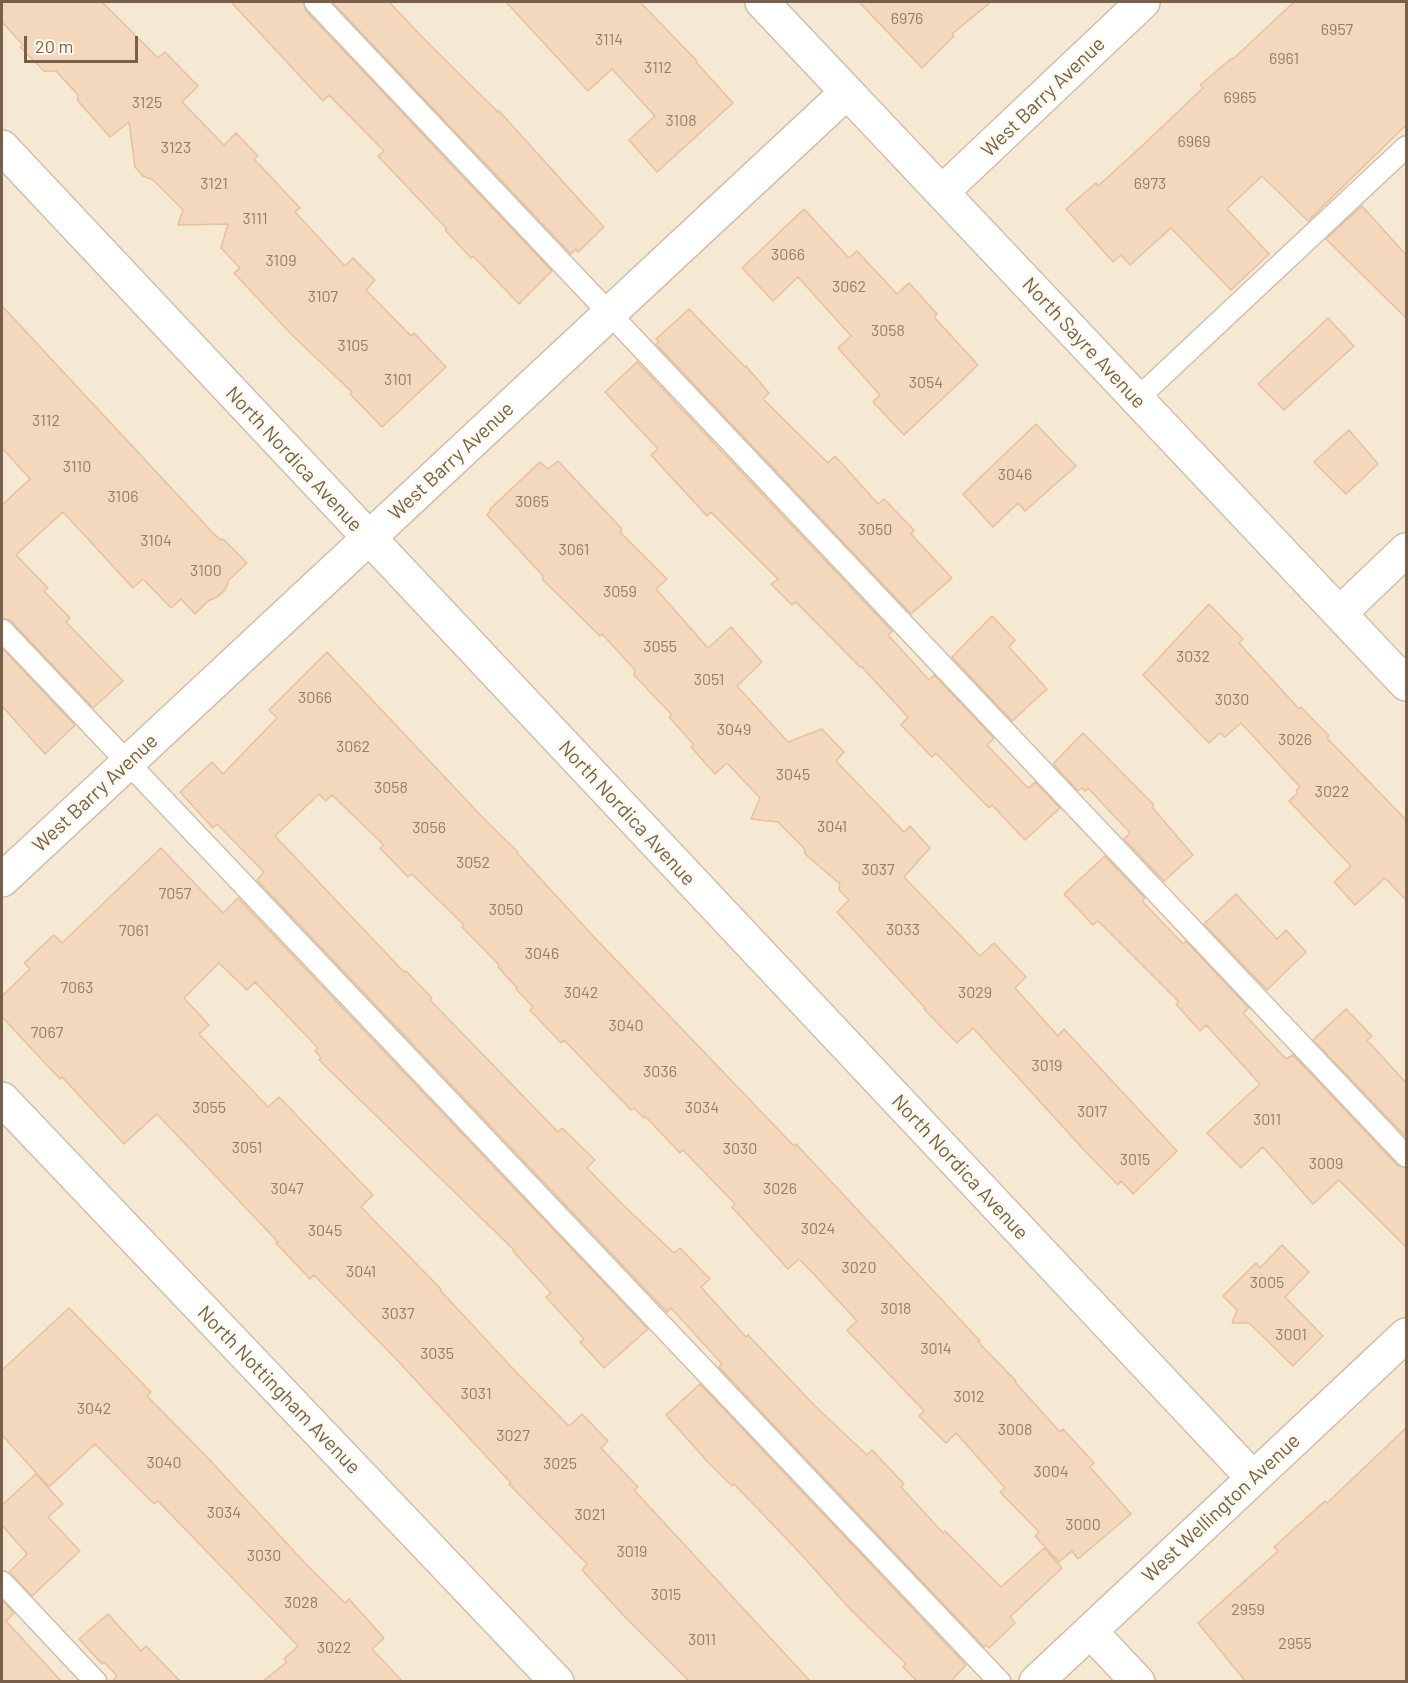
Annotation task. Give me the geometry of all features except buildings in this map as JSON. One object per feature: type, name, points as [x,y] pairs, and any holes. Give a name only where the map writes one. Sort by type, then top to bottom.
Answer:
[{"type":"street","name":"North Sayre Avenue","points":[[762,2],[1407,684]]},
{"type":"street","name":"West Barry Avenue","points":[[942,192],[1143,2]]},
{"type":"street","name":"West Barry Avenue","points":[[2,880],[847,92]]},
{"type":"street","name":"North Nordica Avenue","points":[[2,147],[1253,1478]]},
{"type":"street","points":[[1340,613],[1407,550]]},
{"type":"street","name":"North Nottingham Avenue","points":[[2,1099],[557,1682]]},
{"type":"street","name":"West Wellington Avenue","points":[[1036,1682],[1407,1335]]},
{"type":"street","points":[[1090,1631],[1138,1682]]},
{"type":"lane","points":[[315,2],[1407,1156]]},
{"type":"lane","points":[[1137,399],[1407,147]]},
{"type":"lane","points":[[2,630],[1000,1682]]},
{"type":"lane","points":[[2,1582],[96,1682]]},
{"type":"shaded area","points":[[2,2],[1406,2],[1406,1681],[2,1681]]}]
